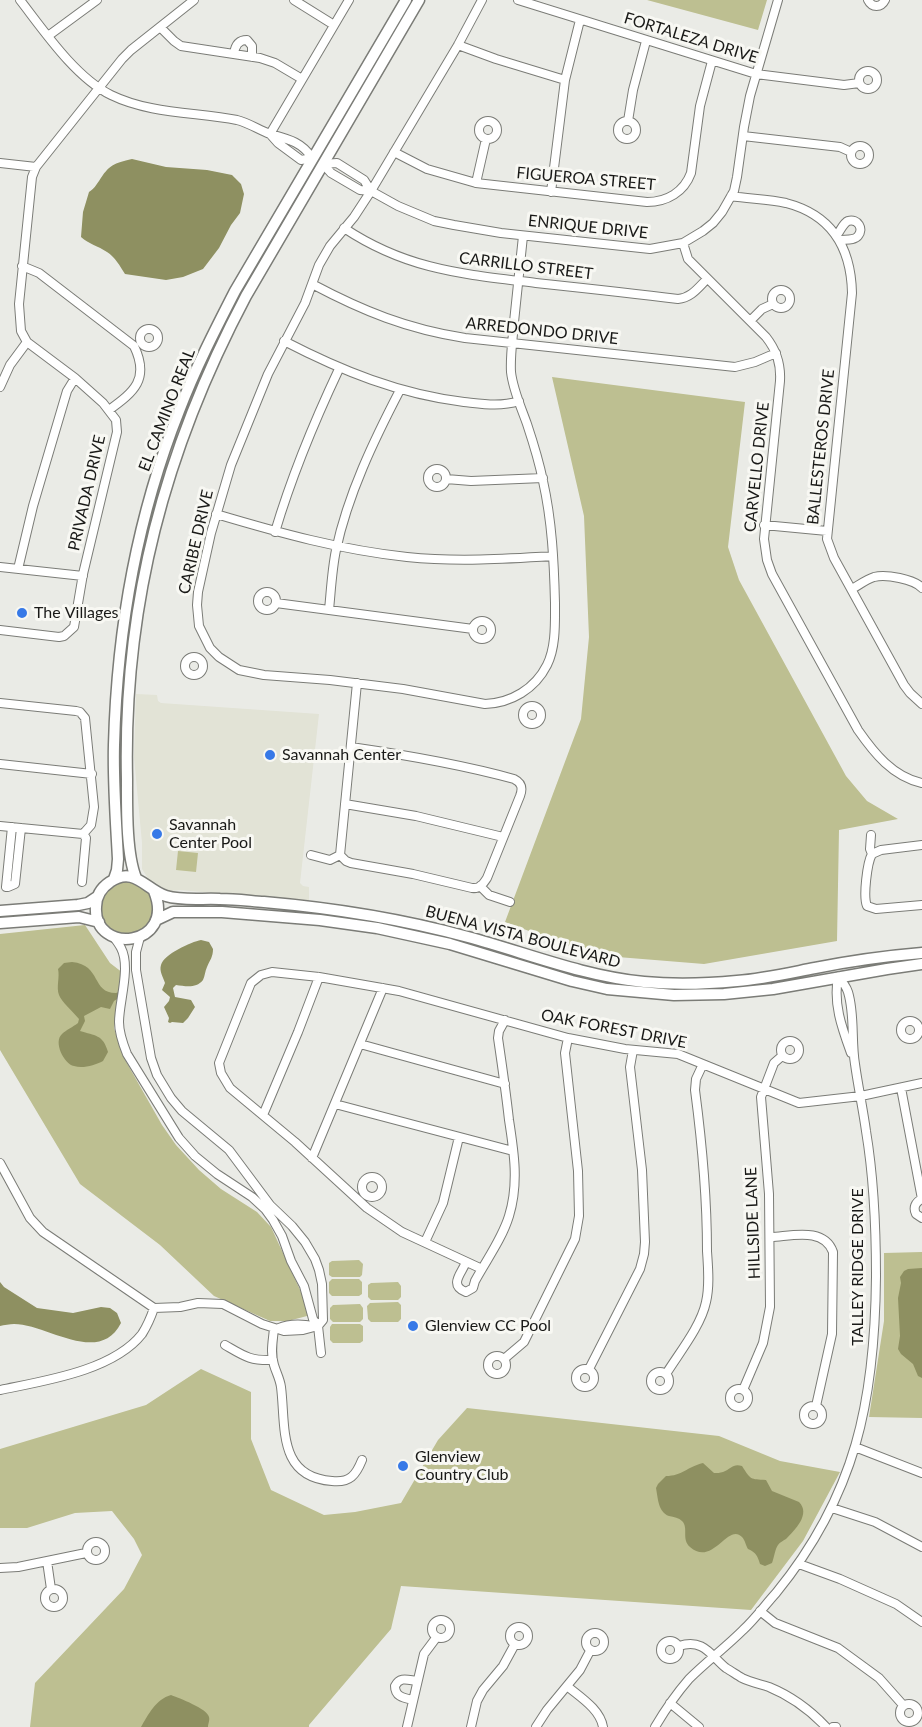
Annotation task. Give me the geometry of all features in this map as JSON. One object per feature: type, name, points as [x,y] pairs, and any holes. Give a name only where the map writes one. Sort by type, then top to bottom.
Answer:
[{"type":"main road","name":"EL CAMINO REAL","points":[[114,879],[118,859],[114,746],[123,626],[148,504],[165,450],[213,333],[253,259],[406,0]]},
{"type":"main road","name":"EL CAMINO REAL","points":[[136,878],[131,861],[127,796],[127,728],[131,666],[135,627],[151,541],[177,452],[193,407],[225,334],[419,0]]},
{"type":"main road","points":[[312,158],[323,164]]},
{"type":"main road","points":[[115,797],[127,796]]},
{"type":"main road","points":[[136,878],[154,891],[159,911],[152,928],[140,937],[122,939],[113,936],[99,922],[96,914],[97,897],[101,890],[114,879],[136,878]]},
{"type":"main road","name":"BUENA VISTA BOULEVARD","points":[[154,891],[169,897],[312,907],[404,922],[468,937],[560,965],[604,976],[643,982],[738,981],[836,964],[922,953]]},
{"type":"main road","points":[[0,911],[78,905],[88,903],[97,897]]},
{"type":"main road","points":[[222,912],[223,899]]},
{"type":"main road","name":"BUENA VISTA BOULEVARD","points":[[156,921],[173,912],[222,912],[320,920],[377,928],[450,944],[572,981],[607,989],[674,995],[724,994],[773,989],[922,964]]},
{"type":"main road","points":[[0,923],[79,917],[99,922]]},
{"type":"main road","points":[[836,964],[838,977]]},
{"type":"street","points":[[20,0],[82,75],[99,88],[127,102],[149,108],[249,123],[270,134],[301,160],[312,158]]},
{"type":"street","points":[[22,266],[41,274],[137,345],[140,372],[137,384],[133,391],[109,410],[75,378],[27,342],[21,331],[19,304],[22,266],[32,177],[36,167],[131,50],[194,0]]},
{"type":"street","points":[[294,0],[334,25]]},
{"type":"street","points":[[270,134],[349,0]]},
{"type":"street","name":"CARIBE DRIVE","points":[[482,0],[458,45],[371,191],[325,254],[305,303],[268,374],[246,427],[216,514],[196,605],[204,637],[213,651],[228,665],[250,674],[357,683],[485,704],[519,695],[542,675],[552,652],[555,619],[553,556],[543,478],[511,373],[523,236]]},
{"type":"street","name":"FORTALEZA DRIVE","points":[[518,0],[756,74],[844,85],[859,83]]},
{"type":"street","name":"ENRIQUE DRIVE","points":[[323,164],[337,163],[364,180],[371,191],[398,206],[434,221],[523,236],[650,249],[682,243],[712,223],[722,212],[731,196],[737,177],[746,111],[778,0]]},
{"type":"street","points":[[868,0],[871,5],[878,6],[885,0]]},
{"type":"street","points":[[48,36],[94,1]]},
{"type":"street","points":[[551,192],[565,80],[580,20]]},
{"type":"street","points":[[160,27],[181,46],[252,57],[275,63],[302,79]]},
{"type":"street","points":[[234,54],[238,43],[247,40],[252,46],[252,57]]},
{"type":"street","points":[[628,121],[633,90],[646,41]]},
{"type":"street","points":[[458,45],[565,80]]},
{"type":"street","name":"FIGUEROA STREET","points":[[394,152],[427,169],[476,183],[647,202],[660,201],[674,195],[685,184],[691,173],[700,106],[712,61]]},
{"type":"street","points":[[742,136],[840,147],[851,152]]},
{"type":"street","points":[[476,183],[486,139]]},
{"type":"street","points":[[0,163],[36,167]]},
{"type":"street","name":"BALLESTEROS DRIVE","points":[[731,196],[784,203],[801,208],[827,225],[838,238],[850,264],[852,293],[826,531],[829,548],[904,685],[922,704]]},
{"type":"street","name":"CARRILLO STREET","points":[[344,228],[369,244],[400,257],[429,267],[477,277],[678,299],[693,294],[707,279]]},
{"type":"street","name":"CARVELLO DRIVE","points":[[682,243],[688,259],[770,342],[780,362],[780,381],[764,525],[765,549],[772,574],[858,730],[871,749],[887,765],[906,778],[922,783]]},
{"type":"street","name":"ARREDONDO DRIVE","points":[[312,284],[361,309],[398,323],[452,336],[735,367],[776,353]]},
{"type":"street","points":[[750,321],[762,309],[773,304]]},
{"type":"street","points":[[284,341],[339,369],[400,390],[497,406],[519,401]]},
{"type":"street","points":[[0,387],[14,359],[27,342]]},
{"type":"street","points":[[275,532],[308,438],[339,369]]},
{"type":"street","points":[[18,569],[39,483],[67,391],[75,378]]},
{"type":"street","points":[[329,610],[337,546],[351,501],[363,468],[400,390]]},
{"type":"street","name":"PRIVADA DRIVE","points":[[0,630],[59,637],[64,636],[74,627],[83,576],[117,432],[116,420],[109,410]]},
{"type":"street","points":[[446,479],[471,481],[543,478]]},
{"type":"street","points":[[216,514],[275,532],[337,546],[409,557],[495,560],[553,556]]},
{"type":"street","points":[[764,525],[826,531]]},
{"type":"street","points":[[0,567],[83,576]]},
{"type":"street","points":[[852,589],[876,577],[906,580],[922,588]]},
{"type":"street","points":[[276,603],[473,629]]},
{"type":"street","points":[[202,661],[213,651]]},
{"type":"street","points":[[310,855],[330,860],[340,855],[357,683]]},
{"type":"street","points":[[519,695],[527,707]]},
{"type":"street","points":[[0,703],[76,711],[86,718],[94,807],[91,825],[83,834]]},
{"type":"street","points":[[340,855],[351,863],[472,888],[480,886],[486,878],[522,791],[518,781],[479,770],[351,747]]},
{"type":"street","points":[[0,764],[92,774]]},
{"type":"street","points":[[345,804],[408,814],[503,837]]},
{"type":"street","points":[[0,826],[83,834]]},
{"type":"street","points":[[16,827],[15,884],[8,887],[6,886],[16,827]]},
{"type":"street","points":[[82,882],[86,838],[83,834]]},
{"type":"street","points":[[871,835],[872,854]]},
{"type":"street","points":[[922,845],[880,850],[872,854],[868,862],[865,900],[867,906],[876,909],[922,904]]},
{"type":"street","points":[[480,886],[489,895],[510,902]]},
{"type":"street","points":[[113,936],[123,953],[125,971],[119,1024],[122,1041],[135,1069],[179,1138],[195,1156],[252,1197],[273,1220],[304,1286],[313,1319],[318,1326],[321,1353]]},
{"type":"street","points":[[0,1163],[30,1218],[43,1232],[154,1308],[180,1307],[198,1303],[223,1304],[262,1324],[292,1331],[318,1326],[322,1320],[322,1284],[315,1259],[305,1242],[270,1205],[229,1150],[182,1111],[171,1098],[157,1074],[151,1058],[136,970],[136,952],[140,937]]},
{"type":"street","name":"OAK FOREST DRIVE","points":[[262,1115],[230,1088],[221,1073],[219,1063],[251,983],[261,975],[272,972],[319,977],[399,991],[568,1038],[633,1050],[678,1054],[799,1103],[861,1096],[922,1083]]},
{"type":"street","points":[[319,977],[262,1115],[361,1197],[386,1222],[402,1232],[482,1269]]},
{"type":"street","name":"TALLEY RIDGE DRIVE","points":[[655,1727],[670,1703],[689,1680],[744,1630],[799,1564],[832,1508],[855,1447],[873,1359],[876,1309],[874,1205],[871,1162],[855,1062],[848,990],[838,977]]},
{"type":"street","points":[[312,1158],[382,988]]},
{"type":"street","points":[[466,1262],[457,1280],[458,1288],[466,1292],[473,1288],[501,1236],[510,1215],[515,1191],[513,1151],[498,1038],[505,1020]]},
{"type":"street","points":[[504,1359],[524,1342],[575,1239],[579,1216],[578,1171],[565,1053],[568,1038]]},
{"type":"street","points":[[360,1044],[505,1084]]},
{"type":"street","points":[[589,1369],[640,1269],[644,1254],[642,1170],[630,1067],[633,1050]]},
{"type":"street","name":"HILLSIDE LANE","points":[[743,1390],[764,1343],[770,1307],[771,1237],[761,1097],[774,1063],[782,1056]]},
{"type":"street","points":[[666,1374],[699,1320],[706,1302],[708,1281],[705,1187],[695,1090],[696,1079],[703,1064]]},
{"type":"street","points":[[901,1088],[922,1199],[916,1203],[914,1208],[916,1214],[922,1218]]},
{"type":"street","points":[[335,1104],[513,1151]]},
{"type":"street","points":[[425,1242],[443,1203],[459,1137]]},
{"type":"street","points":[[771,1237],[814,1234],[830,1244],[833,1252],[832,1334],[816,1406]]},
{"type":"street","points":[[0,1390],[57,1378],[97,1365],[126,1349],[142,1334],[154,1308]]},
{"type":"street","points":[[277,1328],[303,1324],[318,1326]]},
{"type":"street","points":[[277,1328],[271,1350],[281,1384],[285,1438],[295,1463],[312,1476],[334,1482],[346,1480],[357,1473],[362,1460]]},
{"type":"street","points":[[225,1345],[250,1359],[273,1360]]},
{"type":"street","points":[[855,1447],[922,1473]]},
{"type":"street","points":[[832,1508],[875,1522],[922,1547]]},
{"type":"street","points":[[0,1568],[18,1567],[87,1552]]},
{"type":"street","points":[[47,1561],[51,1589]]},
{"type":"street","points":[[799,1564],[896,1604],[922,1622]]},
{"type":"street","points":[[760,1611],[775,1623],[838,1648],[879,1678],[903,1705]]},
{"type":"street","points":[[406,1727],[424,1654],[436,1638]]},
{"type":"street","points":[[471,1727],[477,1701],[503,1666],[515,1644]]},
{"type":"street","points":[[679,1646],[696,1645],[715,1655],[725,1667],[745,1679],[771,1688],[809,1710],[826,1727]]},
{"type":"street","points":[[536,1727],[580,1670],[591,1651]]},
{"type":"street","points":[[413,1700],[400,1697],[395,1686],[404,1679],[417,1681]]},
{"type":"street","points":[[567,1686],[597,1712],[602,1718],[603,1727]]},
{"type":"street","points":[[670,1703],[699,1727]]},
{"type":"shaded area","points":[[647,0],[767,0],[758,30]]},
{"type":"shaded area","points":[[132,159],[166,167],[207,170],[232,175],[241,184],[244,194],[240,213],[203,269],[183,277],[166,280],[125,274],[110,254],[81,237],[83,212],[89,192],[109,168]]},
{"type":"shaded area","points":[[552,377],[745,402],[728,547],[739,580],[846,776],[867,801],[898,819],[839,830],[837,941],[704,964],[593,955],[505,922],[581,719],[589,637],[584,516]]},
{"type":"shaded area","points":[[136,694],[157,695],[161,703],[319,714],[300,883],[309,887],[309,901],[179,890],[164,892],[149,880],[142,869],[142,843],[134,757]]},
{"type":"shaded area","points":[[178,851],[198,853],[196,872],[176,870]]},
{"type":"shaded area","points":[[124,881],[139,884],[148,892],[153,901],[153,912],[149,922],[142,930],[133,934],[110,929],[102,916],[101,902],[104,893]]},
{"type":"shaded area","points":[[85,925],[110,963],[123,973],[114,1028],[124,1058],[162,1125],[176,1145],[199,1170],[221,1189],[257,1212],[271,1227],[307,1305],[307,1316],[288,1321],[270,1321],[214,1296],[160,1245],[80,1184],[0,1050],[0,934]]},
{"type":"shaded area","points":[[201,940],[209,942],[213,949],[203,980],[194,986],[176,985],[173,988],[175,997],[191,1000],[195,1007],[183,1023],[170,1023],[164,1007],[170,997],[162,990],[165,983],[161,965],[172,953]]},
{"type":"shaded area","points":[[72,962],[88,968],[103,989],[108,992],[119,992],[110,1009],[101,1007],[84,1016],[85,1021],[80,1031],[101,1039],[108,1052],[103,1061],[85,1067],[70,1064],[63,1057],[59,1047],[62,1034],[78,1023],[79,1019],[58,992],[58,969],[64,963]]},
{"type":"shaded area","points":[[922,1252],[922,1418],[869,1417],[884,1321],[884,1253]]},
{"type":"shaded area","points":[[359,1260],[363,1264],[360,1277],[332,1277],[329,1275],[329,1263],[332,1261]]},
{"type":"shaded area","points":[[922,1268],[922,1378],[918,1376],[913,1364],[898,1349],[900,1336],[898,1298],[900,1277],[904,1271]]},
{"type":"shaded area","points":[[332,1279],[359,1279],[362,1282],[362,1294],[332,1296],[329,1293],[329,1282]]},
{"type":"shaded area","points":[[0,1282],[37,1308],[73,1313],[101,1307],[110,1308],[117,1313],[121,1323],[111,1335],[100,1341],[86,1342],[27,1326],[14,1324],[0,1326]]},
{"type":"shaded area","points":[[398,1282],[401,1286],[401,1297],[398,1300],[371,1300],[368,1297],[368,1285],[371,1283]]},
{"type":"shaded area","points":[[398,1302],[401,1305],[401,1319],[398,1322],[371,1322],[368,1319],[367,1306],[370,1303]]},
{"type":"shaded area","points":[[360,1304],[363,1308],[363,1319],[360,1322],[333,1322],[330,1319],[330,1308],[333,1305]]},
{"type":"shaded area","points":[[332,1324],[360,1324],[363,1326],[363,1341],[333,1343],[330,1340]]},
{"type":"shaded area","points":[[201,1369],[251,1392],[251,1439],[271,1490],[324,1515],[355,1512],[401,1503],[438,1440],[467,1408],[719,1436],[780,1461],[840,1472],[803,1541],[751,1610],[401,1586],[391,1629],[309,1727],[30,1727],[35,1683],[124,1589],[142,1555],[134,1539],[112,1511],[75,1513],[27,1528],[0,1528],[0,1449],[146,1405]]},
{"type":"shaded area","points":[[703,1463],[714,1473],[723,1472],[734,1466],[742,1466],[751,1478],[766,1480],[772,1491],[799,1502],[803,1517],[790,1535],[778,1545],[772,1563],[765,1566],[760,1564],[756,1555],[748,1549],[743,1538],[737,1534],[731,1535],[713,1549],[698,1552],[687,1544],[682,1521],[665,1514],[657,1496],[658,1484],[666,1476],[676,1475]]},
{"type":"shaded area","points":[[171,1695],[204,1711],[209,1717],[208,1727],[141,1727],[157,1704]]},
{"type":"place","name":"The Villages","points":[[22,613]]},
{"type":"place","name":"Savannah Center","points":[[270,755]]},
{"type":"place","name":"Savannah Center Pool","points":[[157,834]]},
{"type":"place","name":"Glenview CC Pool","points":[[413,1326]]},
{"type":"place","name":"Glenview Country Club","points":[[403,1466]]}]
